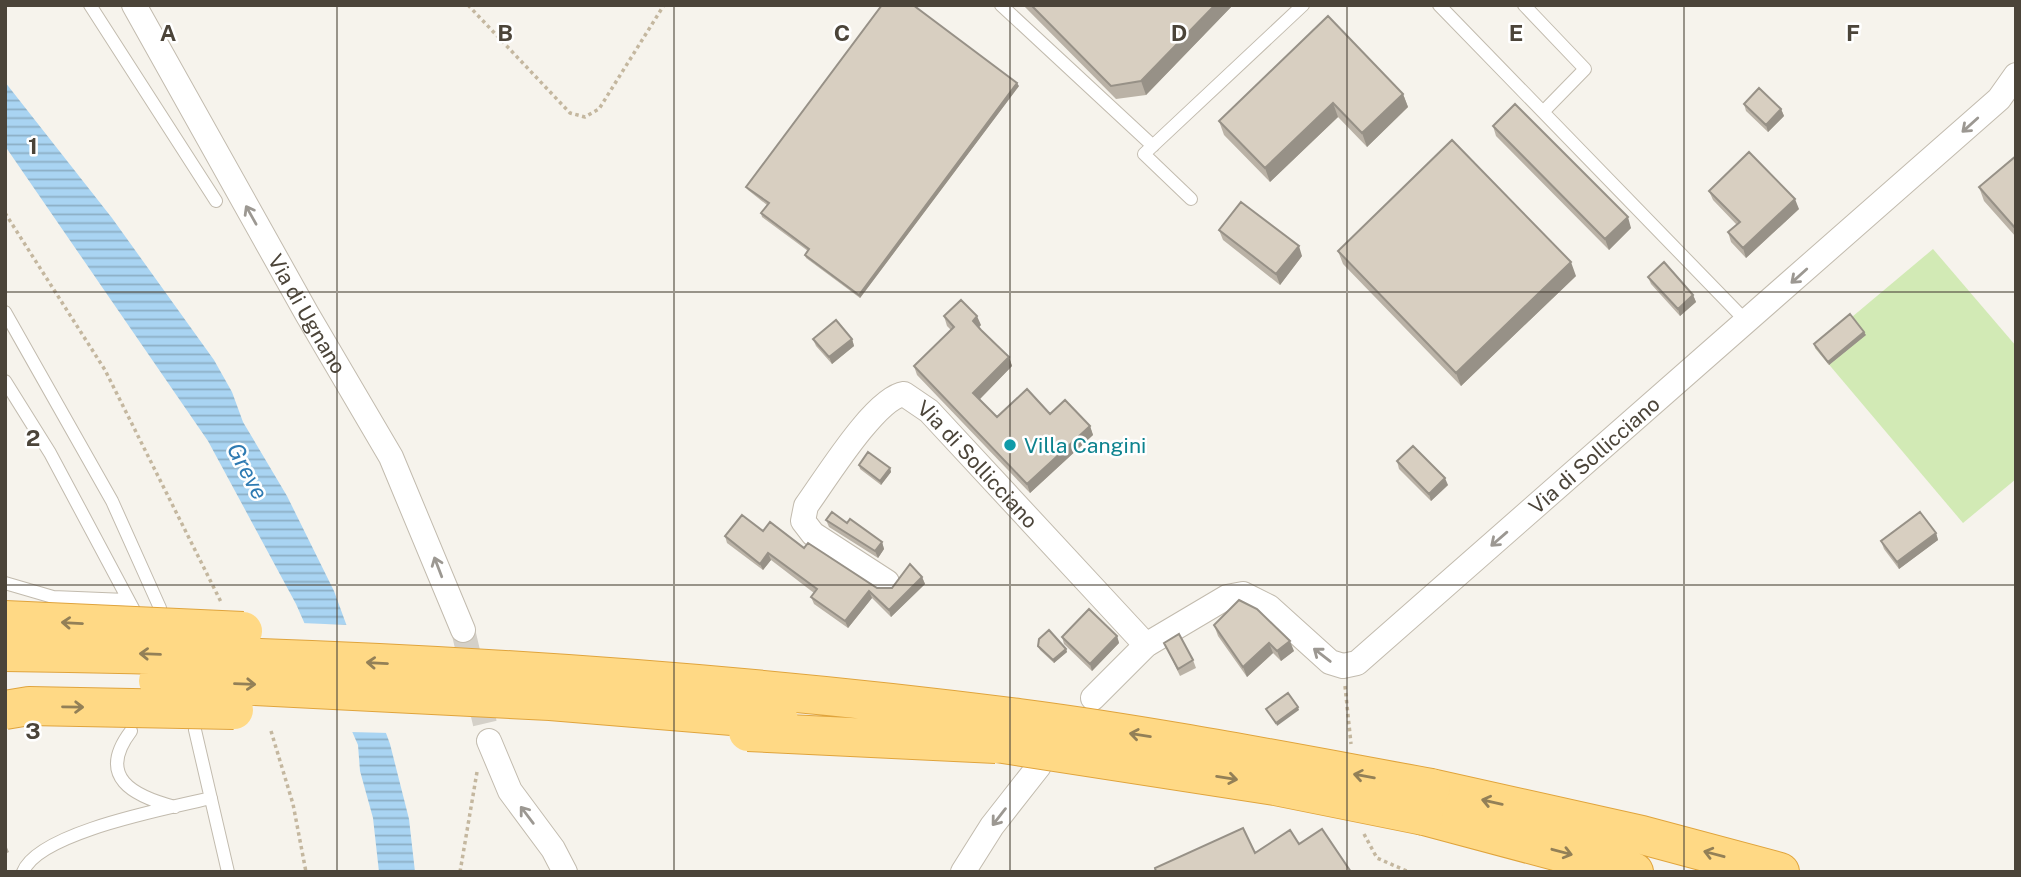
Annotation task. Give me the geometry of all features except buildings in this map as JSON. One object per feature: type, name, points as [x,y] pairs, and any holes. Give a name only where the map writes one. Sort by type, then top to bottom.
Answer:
[{"type":"highway","points":[[5,620],[366,637],[618,656],[1023,743]]},
{"type":"highway","points":[[5,652],[283,658],[546,671],[1023,743],[1275,786],[1428,802],[1642,835],[1780,872]]},
{"type":"highway","points":[[5,678],[291,686],[550,701],[1023,743]]},
{"type":"highway","points":[[5,710],[29,706],[480,716],[685,730],[1023,743]]},
{"type":"highway","points":[[1428,802],[1634,872]]},
{"type":"street","name":"Via di Ugnano","points":[[134,5],[307,314],[386,447],[417,514],[463,630]]},
{"type":"street","name":"Via di Sollicciano","points":[[1093,698],[1146,645],[1227,597],[1243,594],[1269,607],[1330,662],[1343,666],[1357,663],[1999,99],[2016,75]]},
{"type":"street","name":"Via di Sollicciano","points":[[887,582],[813,534],[803,521],[806,506],[879,408],[895,396],[904,394],[929,411],[1146,645]]},
{"type":"street","points":[[489,741],[510,791],[553,849],[565,872]]},
{"type":"street","points":[[963,872],[992,827],[1023,743]]},
{"type":"lane","points":[[90,5],[216,201]]},
{"type":"lane","points":[[1001,5],[1153,146]]},
{"type":"lane","points":[[1191,199],[1144,154],[1303,5]]},
{"type":"lane","points":[[1439,5],[1746,322]]},
{"type":"lane","points":[[1524,5],[1585,69],[1542,112]]},
{"type":"lane","points":[[5,312],[111,501],[160,608]]},
{"type":"lane","points":[[5,381],[50,453],[126,600],[136,614]]},
{"type":"lane","points":[[5,583],[53,597],[126,600]]},
{"type":"lane","points":[[195,730],[228,872]]},
{"type":"lane","points":[[131,731],[117,758],[120,779],[136,793],[175,807]]},
{"type":"lane","points":[[23,872],[27,863],[51,845],[81,832],[211,797]]},
{"type":"path","points":[[468,5],[570,113],[585,117],[599,109],[664,5]]},
{"type":"path","points":[[5,213],[105,370],[221,603]]},
{"type":"path","points":[[271,731],[293,804],[306,872]]},
{"type":"path","points":[[460,872],[478,766],[489,741]]},
{"type":"green space","points":[[1933,249],[2016,346],[2016,479],[1963,523],[1815,348]]},
{"type":"water","name":"Greve","points":[[5,82],[112,218],[214,360],[232,392],[243,422],[287,496],[334,591],[390,744],[409,819],[415,872],[379,872],[373,818],[360,771],[358,745],[296,604],[208,441],[5,146]]},
{"type":"pier","points":[[301,623],[349,625],[390,733],[349,732]]},
{"type":"tunnel","points":[[463,630],[489,741]]},
{"type":"place","name":"Villa Cangini","points":[[1010,445]]}]
